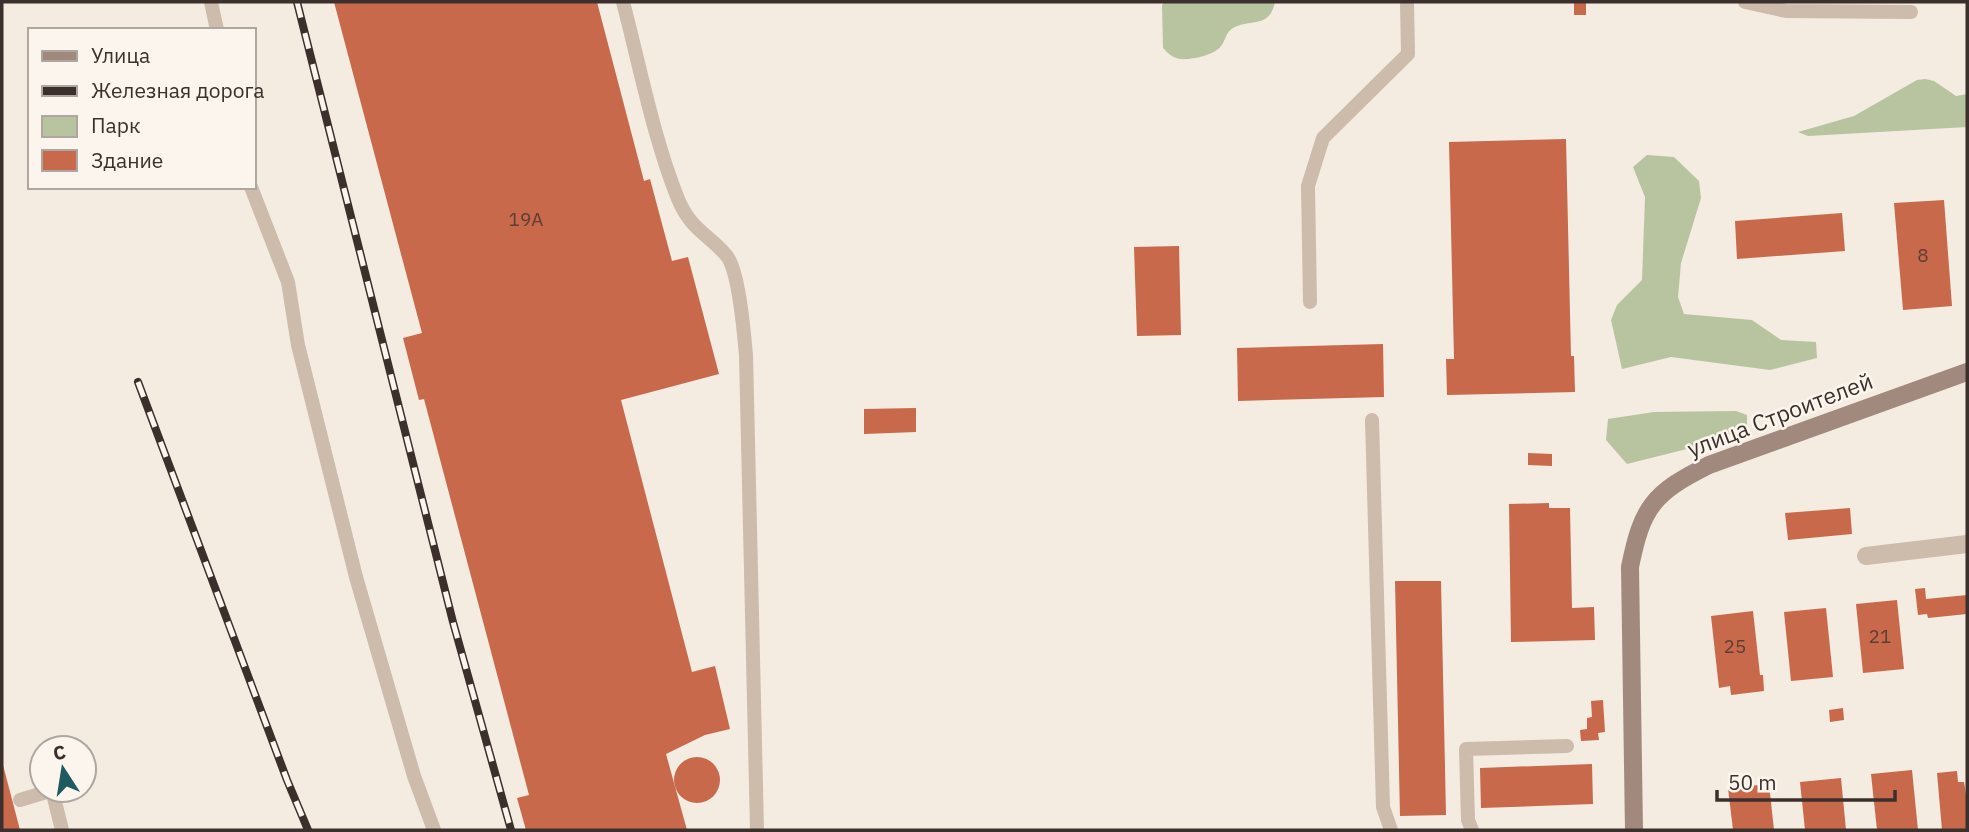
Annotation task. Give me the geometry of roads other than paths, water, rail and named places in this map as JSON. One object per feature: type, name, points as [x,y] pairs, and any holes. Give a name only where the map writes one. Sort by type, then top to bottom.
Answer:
[{"type":"main road","name":"улица Строителей","points":[[1634,830],[1630,567],[1636,537],[1651,505],[1664,492],[1709,465],[1967,372]]},
{"type":"street","points":[[1866,555],[1967,544]]},
{"type":"lane","points":[[211,2],[217,28]]},
{"type":"lane","points":[[623,2],[671,182],[694,227],[728,257],[740,298],[746,355],[757,830]]},
{"type":"lane","points":[[1310,302],[1308,186],[1323,138],[1408,54],[1407,2]]},
{"type":"lane","points":[[1745,2],[1786,11],[1911,12]]},
{"type":"lane","points":[[252,189],[288,282],[298,345],[356,577],[414,776],[434,830]]},
{"type":"lane","points":[[1372,420],[1383,807],[1391,830]]},
{"type":"lane","points":[[1472,830],[1468,820],[1466,749],[1567,746]]},
{"type":"lane","points":[[20,800],[28,798]]},
{"type":"lane","points":[[56,804],[62,830]]},
{"type":"railway","points":[[297,2],[453,622],[511,830]]},
{"type":"railway","points":[[138,382],[308,830]]}]
